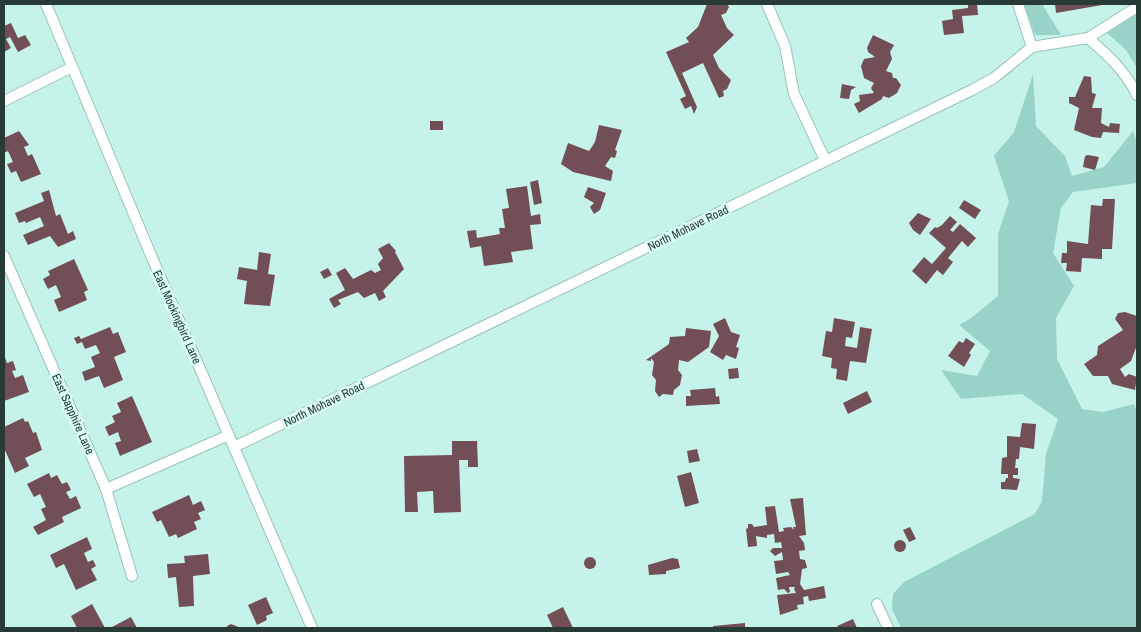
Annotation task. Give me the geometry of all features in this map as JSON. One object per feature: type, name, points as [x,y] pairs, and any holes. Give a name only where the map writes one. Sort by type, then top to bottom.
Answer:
[{"type":"street","name":"East Mockingbird Lane","points":[[46,4],[312,628]]},
{"type":"street","points":[[767,4],[785,46],[794,94],[825,160]]},
{"type":"street","points":[[1018,4],[1032,47],[1088,38],[1137,7]]},
{"type":"street","points":[[1088,38],[1129,80],[1137,95]]},
{"type":"street","name":"North Mohave Road","points":[[234,447],[972,90],[1005,70],[1032,47]]},
{"type":"street","points":[[4,101],[72,67]]},
{"type":"street","name":"East Sapphire Lane","points":[[4,256],[106,490],[132,576]]},
{"type":"street","points":[[106,490],[229,435]]},
{"type":"street","points":[[877,604],[888,628]]},
{"type":"shaded area","points":[[1024,4],[1042,4],[1061,35],[1035,35]]},
{"type":"shaded area","points":[[1137,13],[1137,68],[1126,50],[1105,31]]},
{"type":"shaded area","points":[[1033,74],[1036,126],[1065,156],[1072,176],[1104,167],[1133,131],[1137,143],[1137,183],[1073,192],[1061,208],[1053,253],[1074,286],[1056,318],[1057,359],[1082,409],[1103,412],[1134,404],[1137,413],[1137,628],[901,628],[892,609],[893,594],[904,582],[1035,514],[1042,501],[1046,454],[1058,419],[1022,394],[961,399],[941,370],[977,376],[990,351],[959,325],[971,318],[998,296],[998,234],[1009,201],[994,156],[1014,132]]},
{"type":"building","points":[[707,4],[727,4],[729,7],[726,13],[721,15],[727,28],[734,35],[713,55],[719,68],[731,80],[727,89],[723,91],[724,96],[719,98],[703,63],[682,73],[697,107],[694,114],[691,106],[685,109],[680,99],[686,96],[666,52],[689,42],[686,38],[698,27]]},
{"type":"building","points":[[968,4],[977,4],[978,15],[962,16],[964,33],[944,35],[942,21],[953,19],[952,10],[968,8]]},
{"type":"building","points":[[1055,4],[1101,4],[1102,5],[1056,13]]},
{"type":"building","points":[[11,23],[18,38],[25,35],[31,45],[18,52],[10,37],[6,39],[11,48],[4,52],[4,26]]},
{"type":"building","points":[[873,35],[894,45],[890,52],[892,59],[886,71],[892,73],[893,78],[896,78],[901,85],[897,93],[889,98],[883,96],[882,99],[859,113],[854,104],[860,101],[859,95],[874,93],[871,88],[874,83],[864,78],[861,66],[864,59],[875,57],[868,52],[867,48]]},
{"type":"building","points":[[1084,76],[1091,77],[1092,93],[1096,94],[1092,108],[1102,108],[1101,123],[1109,127],[1110,123],[1120,124],[1119,133],[1103,132],[1101,138],[1092,137],[1074,130],[1079,108],[1069,103],[1069,97],[1075,97]]},
{"type":"building","points":[[842,84],[856,87],[851,90],[849,99],[840,98]]},
{"type":"building","points":[[430,121],[443,121],[443,130],[430,130]]},
{"type":"building","points":[[599,125],[622,130],[615,150],[617,151],[615,158],[611,157],[605,166],[613,171],[611,181],[573,172],[561,164],[568,143],[589,151],[595,142]]},
{"type":"building","points":[[19,131],[29,145],[24,147],[28,156],[32,154],[41,174],[21,182],[16,171],[11,173],[7,164],[13,162],[8,151],[4,153],[4,138]]},
{"type":"building","points":[[1085,156],[1099,157],[1095,170],[1083,167]]},
{"type":"building","points":[[538,180],[542,203],[534,205],[530,182]]},
{"type":"building","points":[[527,186],[531,216],[540,214],[541,224],[530,225],[533,249],[511,252],[513,262],[484,266],[481,246],[470,248],[467,231],[476,230],[477,238],[500,234],[499,228],[505,228],[502,209],[509,208],[506,189]]},
{"type":"building","points":[[588,187],[606,193],[600,210],[594,214],[590,207],[594,203],[584,197]]},
{"type":"building","points":[[49,190],[56,216],[60,214],[68,234],[73,231],[76,239],[58,247],[50,236],[28,245],[23,235],[44,226],[40,217],[26,223],[25,221],[19,223],[15,213],[44,201],[41,193]]},
{"type":"building","points":[[1103,199],[1115,199],[1112,249],[1102,249],[1102,259],[1082,258],[1081,272],[1066,271],[1067,263],[1061,263],[1062,253],[1067,253],[1067,241],[1088,244],[1091,205],[1102,206]]},
{"type":"building","points":[[964,200],[981,210],[975,219],[959,208]]},
{"type":"building","points":[[918,213],[931,219],[920,235],[913,230],[909,223]]},
{"type":"building","points":[[950,216],[957,222],[950,230],[953,232],[960,224],[976,238],[968,247],[962,241],[948,258],[953,262],[943,275],[937,270],[926,284],[912,271],[924,257],[932,264],[946,248],[929,233],[935,227],[937,228],[942,225]]},
{"type":"building","points":[[389,243],[396,251],[404,269],[383,291],[386,297],[379,301],[375,293],[364,298],[358,292],[338,300],[341,304],[334,308],[329,299],[345,290],[336,273],[345,268],[353,279],[371,270],[375,273],[381,270],[378,264],[383,258],[378,249]]},
{"type":"building","points":[[259,252],[271,254],[268,274],[275,275],[270,306],[244,304],[247,281],[237,279],[239,267],[257,270]]},
{"type":"building","points":[[74,259],[88,290],[84,292],[87,300],[59,312],[54,300],[61,297],[56,285],[48,289],[43,279],[50,275],[48,271]]},
{"type":"building","points":[[328,268],[332,275],[324,279],[320,272]]},
{"type":"building","points":[[1125,312],[1137,316],[1137,345],[1131,361],[1120,369],[1125,377],[1129,374],[1137,377],[1135,390],[1112,384],[1108,376],[1093,376],[1084,364],[1097,355],[1098,346],[1123,330],[1115,319],[1118,313]]},
{"type":"building","points":[[725,318],[731,332],[740,335],[736,347],[739,348],[736,359],[726,355],[723,360],[710,352],[719,336],[713,324]]},
{"type":"building","points":[[834,318],[855,322],[852,338],[846,337],[845,346],[857,348],[860,327],[872,329],[866,363],[850,361],[847,381],[836,379],[837,369],[831,368],[832,358],[822,356],[826,331],[832,332]]},
{"type":"building","points":[[110,327],[113,334],[118,332],[126,352],[114,357],[123,380],[104,388],[99,376],[85,381],[82,372],[95,367],[91,357],[100,353],[96,345],[85,349],[82,342],[77,344],[74,338],[79,336],[81,339]]},
{"type":"building","points":[[686,328],[711,331],[709,347],[688,362],[679,360],[678,370],[682,375],[680,385],[674,390],[673,395],[663,394],[659,397],[655,391],[656,380],[652,375],[654,362],[651,358],[651,361],[646,360],[669,344],[670,337],[685,336]]},
{"type":"building","points":[[966,338],[975,344],[969,353],[971,355],[964,367],[948,356],[959,341],[963,343]]},
{"type":"building","points":[[4,355],[7,363],[13,361],[16,370],[12,371],[15,378],[23,375],[29,392],[4,401]]},
{"type":"building","points":[[738,368],[739,378],[729,379],[728,369]]},
{"type":"building","points":[[715,388],[716,397],[719,396],[720,404],[686,406],[686,396],[691,396],[690,390]]},
{"type":"building","points":[[867,391],[872,402],[848,414],[843,403]]},
{"type":"building","points":[[132,396],[152,442],[120,456],[115,443],[121,441],[118,432],[109,436],[105,427],[115,422],[112,416],[121,412],[117,403]]},
{"type":"building","points":[[23,418],[25,422],[28,421],[33,433],[36,432],[42,450],[25,458],[29,466],[15,473],[4,448],[4,427]]},
{"type":"building","points":[[1022,423],[1036,424],[1034,449],[1020,447],[1019,459],[1016,459],[1015,468],[1018,468],[1018,475],[1013,475],[1013,478],[1020,479],[1017,490],[1001,489],[1001,482],[1005,482],[1006,478],[1008,478],[1008,474],[1001,474],[1002,458],[1007,457],[1007,436],[1020,437]]},
{"type":"building","points":[[452,441],[477,441],[478,467],[468,467],[468,460],[459,460],[461,512],[434,513],[433,491],[417,492],[418,512],[405,512],[404,456],[452,455]]},
{"type":"building","points":[[697,449],[700,461],[689,463],[687,451]]},
{"type":"building","points":[[691,472],[699,503],[685,507],[677,476]]},
{"type":"building","points":[[49,473],[51,478],[57,475],[62,484],[67,482],[71,490],[66,492],[70,499],[76,496],[81,508],[62,517],[64,522],[38,535],[33,527],[46,520],[41,509],[46,507],[40,494],[34,497],[27,484]]},
{"type":"building","points":[[189,495],[193,505],[201,501],[205,510],[198,513],[201,519],[194,522],[197,529],[178,538],[176,534],[169,537],[161,520],[157,522],[152,512]]},
{"type":"building","points":[[803,498],[806,535],[799,536],[804,543],[805,550],[799,551],[800,559],[805,560],[807,568],[802,569],[800,584],[804,590],[824,586],[826,598],[809,601],[808,596],[803,597],[804,604],[797,605],[798,609],[780,615],[777,595],[796,593],[795,587],[789,587],[790,592],[788,593],[784,589],[778,590],[776,578],[790,575],[788,572],[776,574],[774,561],[783,560],[782,552],[775,556],[770,551],[773,548],[782,548],[781,542],[775,543],[774,534],[767,535],[767,538],[756,536],[757,546],[748,547],[746,529],[748,524],[752,524],[754,527],[767,525],[765,507],[775,506],[779,532],[784,531],[783,528],[791,527],[794,530],[793,527],[796,527],[790,499]]},
{"type":"building","points":[[910,527],[916,539],[909,542],[903,530]]},
{"type":"building","points":[[87,537],[92,549],[84,553],[88,562],[93,560],[96,566],[91,569],[97,580],[76,590],[64,564],[56,568],[50,555]]},
{"type":"building","points":[[898,540],[902,540],[906,546],[902,552],[898,552],[894,548],[894,544]]},
{"type":"building","points":[[208,554],[210,574],[193,576],[194,606],[179,607],[176,577],[168,578],[167,564],[185,563],[184,556]]},
{"type":"building","points":[[590,557],[596,563],[590,569],[584,563]]},
{"type":"building","points":[[672,558],[678,559],[680,568],[666,571],[666,574],[649,575],[648,565]]},
{"type":"building","points":[[266,597],[273,613],[266,616],[267,620],[257,625],[248,605]]},
{"type":"building","points":[[92,604],[105,628],[77,628],[71,616]]},
{"type":"building","points":[[563,607],[573,628],[553,628],[547,615]]},
{"type":"building","points":[[131,617],[137,628],[110,628]]},
{"type":"building","points":[[853,619],[857,628],[838,628],[837,626]]},
{"type":"building","points":[[745,623],[745,628],[713,628],[713,626]]},
{"type":"building","points":[[231,624],[241,628],[227,628]]}]
